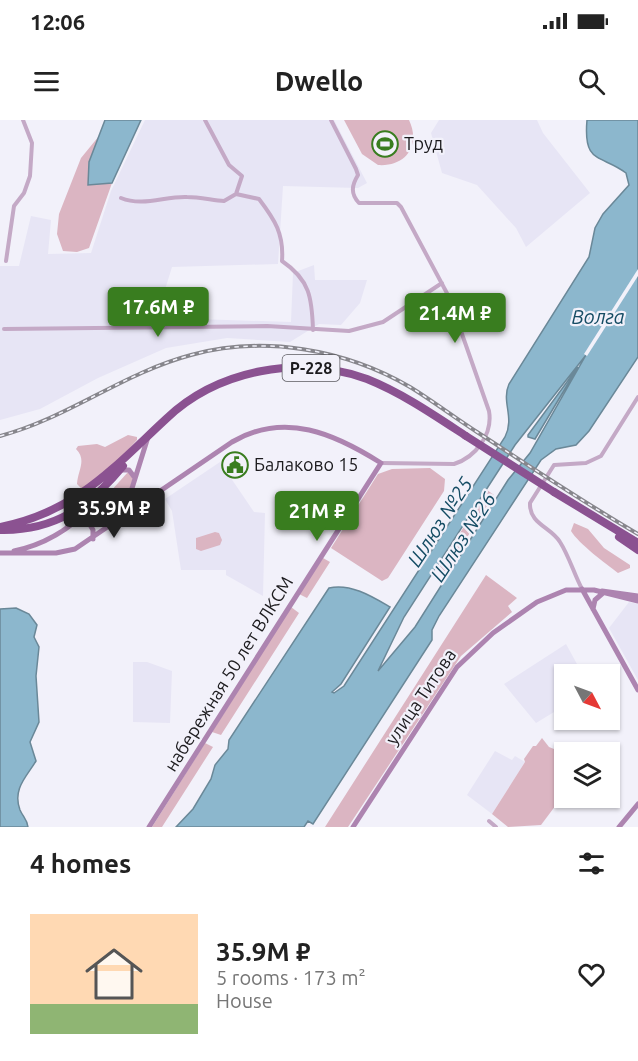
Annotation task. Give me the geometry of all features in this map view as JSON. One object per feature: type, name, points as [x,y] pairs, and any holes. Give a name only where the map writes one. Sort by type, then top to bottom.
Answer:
[{"type":"highway","name":"Р-228","points":[[0,528],[41,514],[87,491],[116,470],[179,407],[217,385],[252,373],[303,368],[334,370],[400,394],[638,543]]},
{"type":"highway","name":"Р-228","points":[[0,528],[44,526],[75,513],[110,483],[116,470]]},
{"type":"highway","name":"Р-228","points":[[584,511],[638,550]]},
{"type":"highway","points":[[41,514],[46,518],[44,526]]},
{"type":"street","points":[[6,261],[14,206],[24,193],[30,176],[32,143],[23,120]]},
{"type":"street","points":[[122,198],[129,201],[159,201],[185,197],[224,201],[236,194],[242,176],[229,165],[205,120]]},
{"type":"street","points":[[0,553],[67,552],[93,539],[232,442],[267,429],[292,427],[318,431],[340,439],[381,464],[454,464],[474,453],[489,428],[489,411],[456,312],[397,203],[359,203],[353,197],[352,184],[358,175],[357,169],[331,120]]},
{"type":"street","points":[[236,194],[259,199],[278,224],[283,244],[282,261],[295,270],[312,297],[313,330]]},
{"type":"street","points":[[3,329],[267,326],[350,331],[373,327],[442,284]]},
{"type":"street","points":[[638,397],[601,456],[585,463],[554,465],[534,493],[530,503],[530,509],[536,522],[559,540],[593,611],[638,690]]},
{"type":"street","points":[[122,519],[149,436]]},
{"type":"street","name":"набережная 50 лет ВЛКСМ","points":[[149,827],[381,464]]},
{"type":"street","points":[[116,470],[132,472],[135,480]]},
{"type":"street","points":[[0,553],[42,542],[77,520],[110,483]]},
{"type":"street","points":[[129,500],[134,506],[140,506]]},
{"type":"street","points":[[77,520],[89,523],[93,530],[93,539]]},
{"type":"street","points":[[42,542],[40,548],[43,554]]},
{"type":"street","points":[[594,590],[638,596]]},
{"type":"street","name":"улица Титова","points":[[353,827],[465,658],[501,626],[540,601],[561,592],[594,590],[638,601]]},
{"type":"street","points":[[593,611],[595,600],[603,594]]},
{"type":"street","points":[[619,827],[638,804]]},
{"type":"street","points":[[489,821],[496,827]]},
{"type":"shaded area","points":[[145,120],[334,120],[367,183],[358,188],[283,186],[278,264],[172,267],[158,312],[197,319],[291,322],[293,273],[314,265],[315,280],[367,280],[360,303],[341,325],[319,324],[290,342],[227,338],[166,348],[98,378],[40,409],[0,420],[0,266],[19,266],[31,216],[51,220],[48,254],[91,253],[111,191]]},
{"type":"shaded area","name":"Труд","points":[[344,120],[409,120],[413,138],[409,153],[396,162],[378,165],[362,154]]},
{"type":"shaded area","points":[[439,120],[537,120],[543,133],[590,193],[526,247],[516,228],[477,185],[442,173],[431,133]]},
{"type":"shaded area","points":[[99,136],[89,162],[88,184],[112,183],[89,248],[77,252],[63,251],[57,234],[59,214],[81,158]]},
{"type":"shaded area","points":[[128,435],[137,437],[137,440],[117,462],[82,489],[77,484],[81,461],[76,449],[78,446],[97,444],[105,447]]},
{"type":"shaded area","points":[[220,462],[254,512],[265,513],[263,596],[226,575],[226,570],[181,570],[172,511],[165,499]]},
{"type":"shaded area","points":[[430,468],[445,479],[444,491],[388,578],[382,581],[331,548],[378,474],[392,469]]},
{"type":"shaded area","points":[[128,472],[133,478],[125,503],[116,520],[103,527],[95,524],[92,512]]},
{"type":"shaded area","points":[[487,490],[494,495],[445,572],[438,568]]},
{"type":"shaded area","points":[[574,523],[588,529],[604,548],[630,565],[630,568],[618,573],[600,559],[571,531]]},
{"type":"shaded area","points":[[215,532],[219,533],[222,540],[220,545],[201,551],[196,549],[196,538]]},
{"type":"shaded area","points":[[323,558],[330,562],[307,598],[299,594]]},
{"type":"shaded area","points":[[486,575],[517,598],[508,606],[512,612],[461,656],[348,827],[325,827]]},
{"type":"shaded area","points":[[629,602],[638,604],[638,680],[609,628]]},
{"type":"shaded area","points":[[291,607],[299,613],[221,735],[212,732]]},
{"type":"shaded area","points":[[566,644],[577,664],[554,664],[554,712],[536,723],[504,684]]},
{"type":"shaded area","points":[[133,662],[147,662],[172,671],[170,723],[133,722]]},
{"type":"shaded area","points":[[542,738],[549,747],[554,749],[554,808],[541,825],[508,827],[492,814],[525,762],[524,759],[533,746],[536,746]]},
{"type":"shaded area","points":[[205,743],[213,747],[162,827],[152,827]]},
{"type":"shaded area","points":[[495,751],[512,760],[515,756],[525,762],[492,814],[467,795]]},
{"type":"water","points":[[105,120],[141,120],[112,183],[88,185],[89,162]]},
{"type":"water","name":"Волга","points":[[587,120],[638,120],[638,357],[589,431],[576,445],[556,449],[541,460],[439,616],[432,630],[432,640],[313,824],[308,821],[304,827],[176,827],[193,809],[211,779],[215,765],[228,749],[229,740],[329,588],[337,587],[361,592],[390,607],[341,684],[332,692],[344,686],[505,437],[509,423],[506,397],[509,384],[589,257],[595,228],[603,214],[629,185],[626,173],[591,152]],"holes":[[[586,355],[530,453],[508,480],[415,627],[378,671],[404,617],[515,445]]]},
{"type":"water","points":[[578,367],[535,439],[528,437],[528,435]]},
{"type":"water","points":[[16,608],[29,614],[37,625],[34,637],[39,647],[36,676],[39,722],[30,742],[36,761],[22,783],[18,796],[20,810],[28,827],[0,827],[0,609]]},
{"type":"pier","points":[[638,269],[638,276],[587,356],[584,354]]},
{"type":"railway","points":[[0,436],[49,418],[142,373],[191,355],[246,346],[303,349],[358,363],[410,387],[557,484],[638,534]]},
{"type":"place","name":"Труд","points":[[385,144]]},
{"type":"place","name":"Балаково 15","points":[[235,465]]},
{"type":"water label","name":"Шлюз №25","points":[[440,522]]},
{"type":"water label","name":"Шлюз №26","points":[[463,537]]}]
